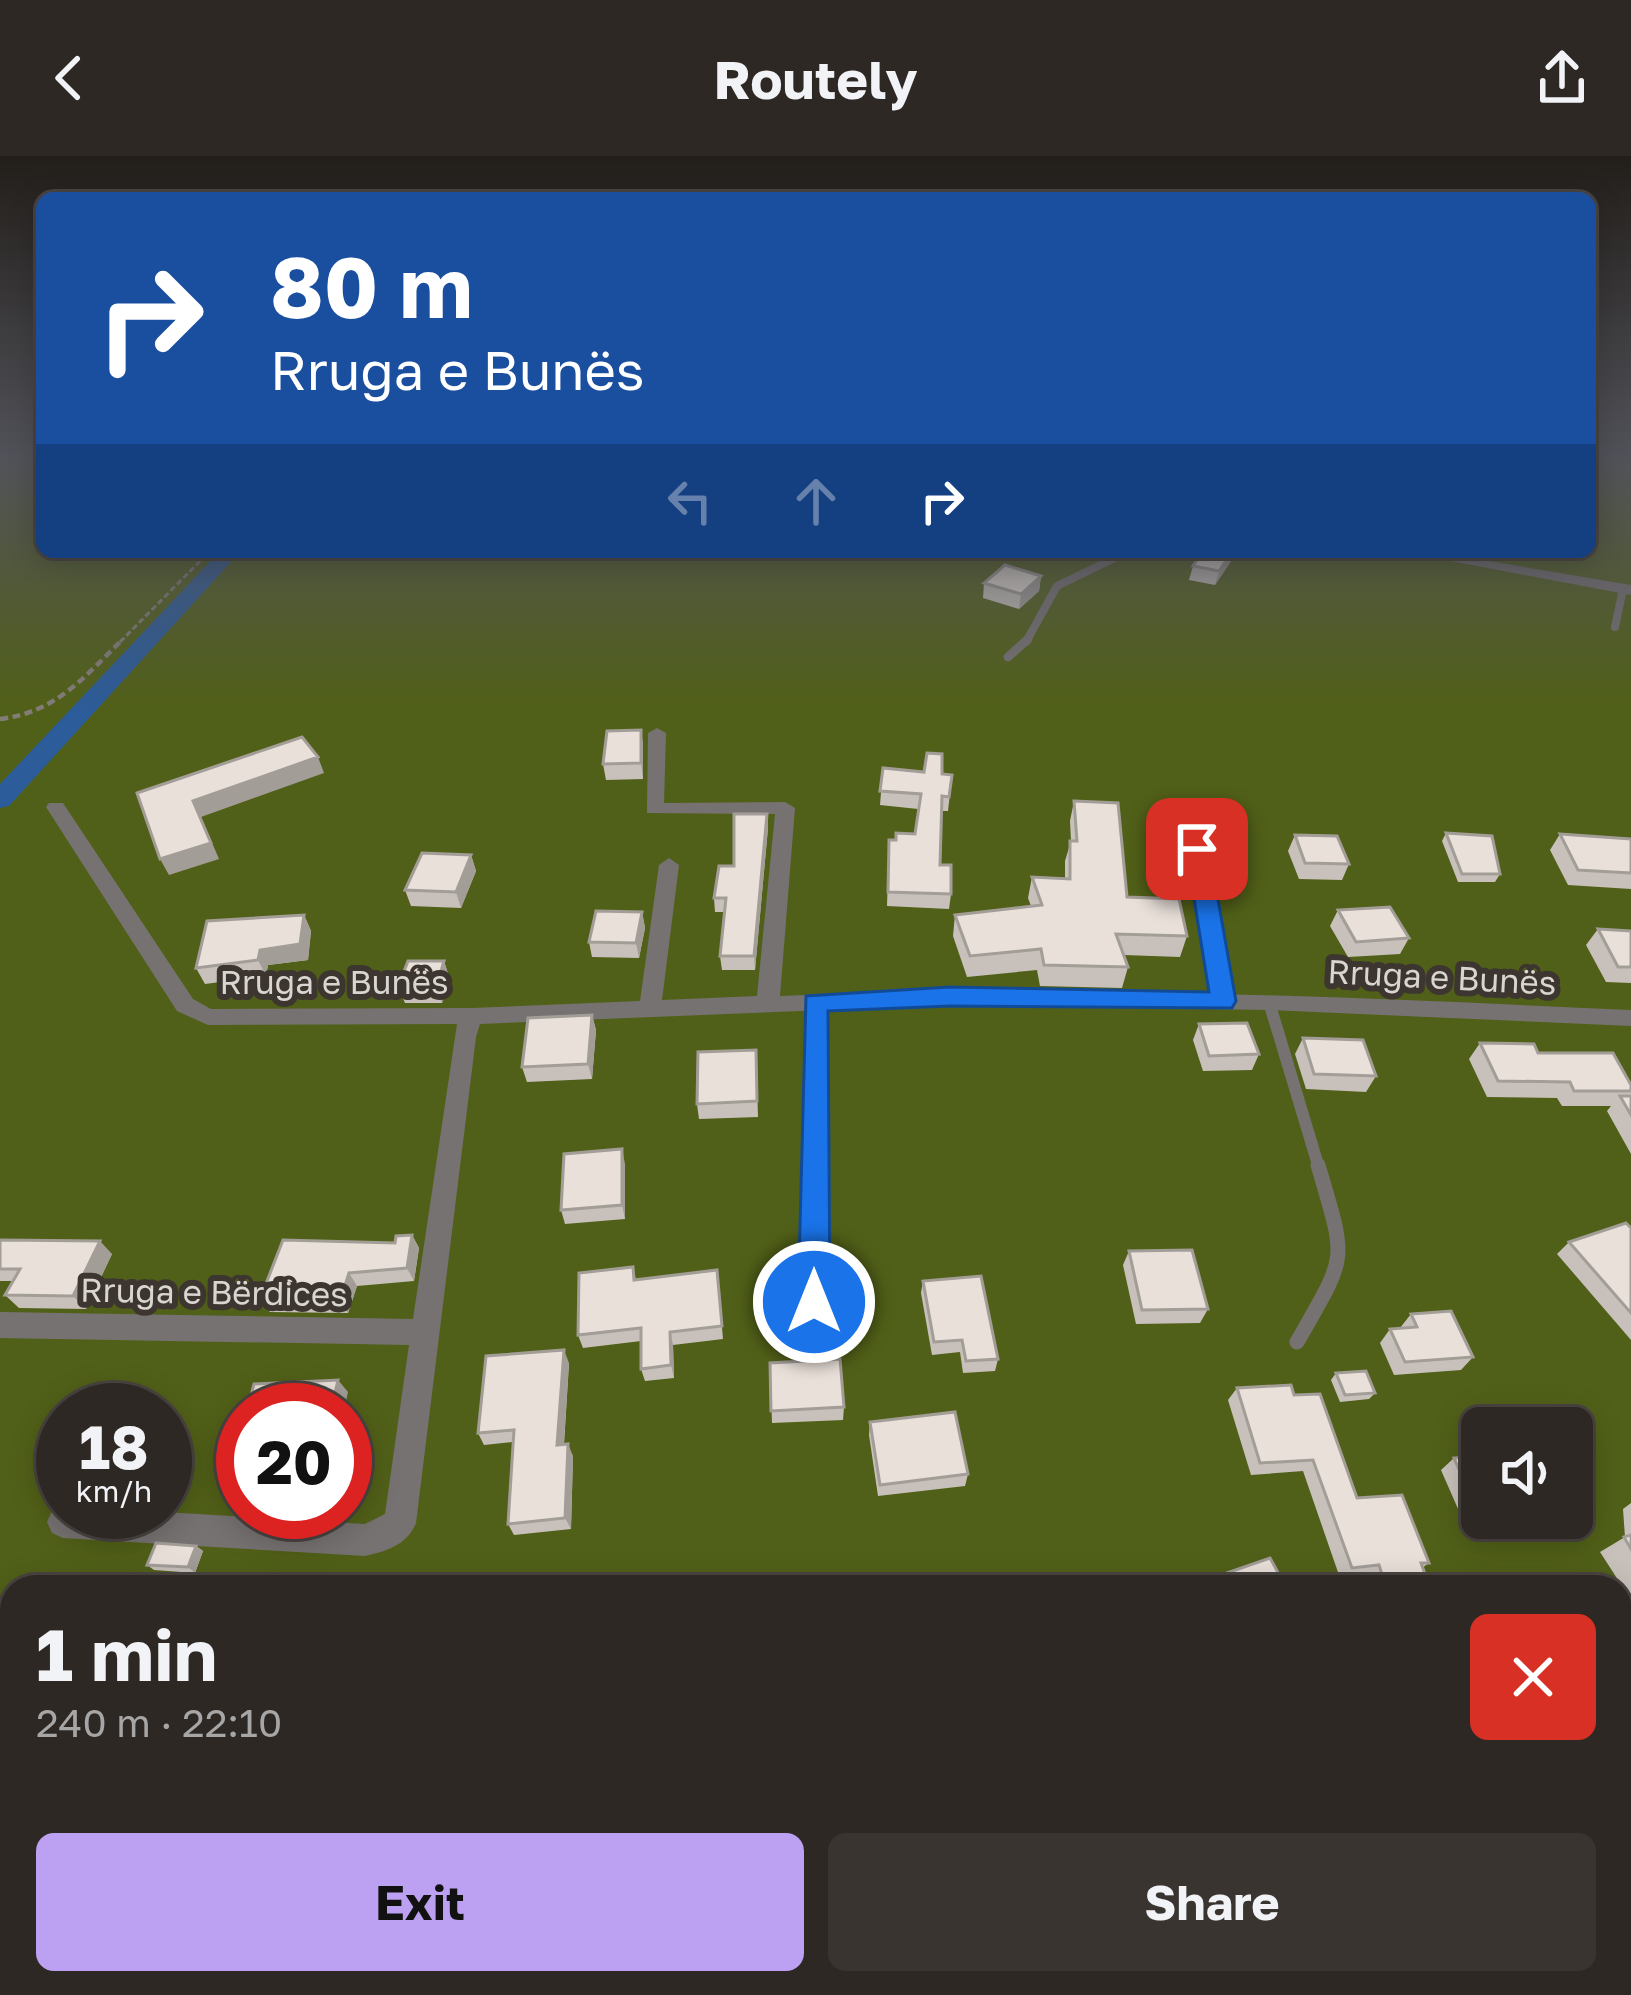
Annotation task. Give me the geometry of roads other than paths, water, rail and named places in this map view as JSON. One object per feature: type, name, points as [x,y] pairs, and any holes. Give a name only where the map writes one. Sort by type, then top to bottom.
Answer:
[{"type":"street","points":[[1445,558],[1627,589]]},
{"type":"street","points":[[658,733],[654,808],[785,808],[768,1004]]},
{"type":"street","name":"Rruga e Bunës","points":[[56,807],[184,1005],[208,1017],[472,1016],[950,997],[1269,1002],[1621,1018]]},
{"type":"street","points":[[650,1008],[669,865]]},
{"type":"street","points":[[192,1530],[365,1540],[385,1535],[400,1523],[464,1037],[472,1016]]},
{"type":"street","points":[[1621,1018],[1631,1038]]},
{"type":"street","name":"Rruga e Bërdices","points":[[0,1325],[427,1332]]},
{"type":"lane","points":[[1008,657],[1026,642],[1057,586],[1115,558]]},
{"type":"lane","points":[[1615,627],[1627,589]]},
{"type":"lane","points":[[1192,814],[1223,1001]]},
{"type":"lane","points":[[814,1302],[815,1002]]},
{"type":"lane","points":[[1269,1002],[1340,1238],[1341,1264],[1298,1342]]},
{"type":"waterway","points":[[0,800],[224,558]]}]
